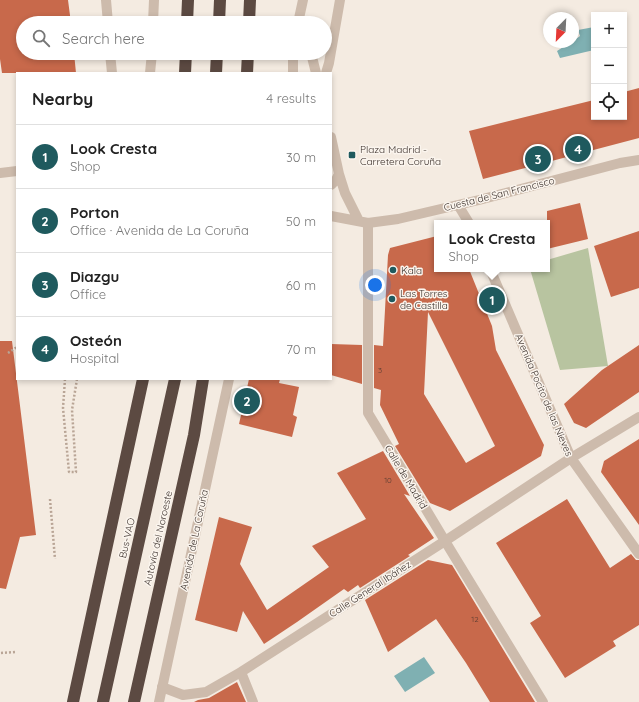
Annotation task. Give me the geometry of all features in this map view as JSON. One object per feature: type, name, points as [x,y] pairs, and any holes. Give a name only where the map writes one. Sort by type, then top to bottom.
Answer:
[{"type":"highway","points":[[188,0],[188,16]]},
{"type":"highway","points":[[219,16],[220,0]]},
{"type":"highway","points":[[249,16],[250,0]]},
{"type":"highway","points":[[185,72],[186,60]]},
{"type":"highway","points":[[216,72],[217,60]]},
{"type":"highway","points":[[246,72],[247,60]]},
{"type":"highway","points":[[73,702],[143,380]]},
{"type":"highway","name":"Bus-VAO","points":[[103,702],[175,380]]},
{"type":"highway","name":"Autovía del Noroeste","points":[[134,702],[194,435],[203,380]]},
{"type":"street","points":[[106,0],[107,16]]},
{"type":"street","points":[[153,16],[154,0]]},
{"type":"street","points":[[332,46],[340,0]]},
{"type":"street","points":[[300,16],[303,2]]},
{"type":"street","points":[[303,2],[305,16]]},
{"type":"street","points":[[111,60],[112,72]]},
{"type":"street","points":[[150,72],[151,60]]},
{"type":"street","points":[[293,60],[293,72]]},
{"type":"street","points":[[312,60],[316,72]]},
{"type":"street","points":[[326,72],[330,60]]},
{"type":"street","points":[[332,142],[339,174],[345,192],[364,222]]},
{"type":"street","name":"Cuesta de San Francisco","points":[[332,216],[364,222],[398,219],[639,160]]},
{"type":"street","points":[[0,173],[16,171]]},
{"type":"street","points":[[332,184],[339,174]]},
{"type":"street","points":[[458,205],[467,220]]},
{"type":"street","name":"Calle de Madrid","points":[[364,222],[368,413],[543,702]]},
{"type":"street","name":"Avenida Pocito de las Nieves","points":[[491,272],[570,458],[639,554]]},
{"type":"street","name":"Avenida de La Coruña","points":[[160,702],[229,380]]},
{"type":"street","name":"Calle General Ibáñez","points":[[162,687],[183,695],[206,692],[241,672],[445,541],[570,458],[639,417]]},
{"type":"street","points":[[241,672],[253,702]]},
{"type":"path","points":[[8,353],[16,348]]},
{"type":"path","points":[[66,380],[63,408],[69,472],[76,472],[72,410],[77,380]]},
{"type":"path","points":[[50,499],[55,559]]},
{"type":"path","points":[[1,653],[16,652]]},
{"type":"green space","points":[[588,248],[608,366],[560,370],[531,272],[550,272],[550,259]]},
{"type":"water","points":[[591,28],[591,51],[560,58],[557,51],[562,48],[579,48],[579,30]]},
{"type":"water","points":[[424,657],[435,673],[405,692],[394,676]]},
{"type":"building","points":[[0,0],[68,0],[70,16],[16,16],[16,60],[75,60],[76,72],[2,73],[0,59]]},
{"type":"building","points":[[639,88],[639,138],[483,179],[469,131],[591,101],[591,120],[627,120],[627,91]]},
{"type":"building","points":[[580,203],[588,239],[550,248],[550,220],[547,220],[547,211]]},
{"type":"building","points":[[639,231],[639,288],[611,297],[594,246]]},
{"type":"building","points":[[434,237],[434,272],[470,272],[492,326],[496,350],[544,445],[541,456],[450,511],[430,503],[395,446],[399,444],[380,405],[381,390],[374,388],[374,345],[383,346],[388,255],[390,248]],"holes":[[[428,312],[495,446],[466,463],[424,394]]]},
{"type":"building","points":[[0,341],[12,341],[36,535],[20,537],[6,589],[0,588]]},
{"type":"building","points":[[332,344],[362,345],[362,384],[332,375]]},
{"type":"building","points":[[639,345],[639,392],[586,428],[574,423],[564,404],[602,370]]},
{"type":"building","points":[[249,380],[280,380],[279,383],[299,387],[293,415],[297,417],[292,437],[239,424]]},
{"type":"building","points":[[639,439],[639,525],[601,472],[604,461]]},
{"type":"building","points":[[383,451],[410,496],[404,494],[434,538],[408,555],[410,556],[360,588],[358,585],[348,592],[344,589],[264,644],[243,611],[237,632],[195,620],[219,517],[252,527],[240,564],[267,610],[329,567],[312,546],[366,519],[337,473]]},
{"type":"building","points":[[567,499],[610,568],[631,554],[636,560],[639,560],[639,625],[613,641],[616,646],[565,678],[530,623],[541,616],[496,543]]},
{"type":"building","points":[[428,560],[452,565],[535,702],[490,702],[436,619],[388,652],[365,600]]},
{"type":"building","points":[[237,682],[246,702],[194,702],[209,698]]},
{"type":"place","name":"Osteón","points":[[578,149]]},
{"type":"place","name":"Plaza Madrid - Carretera Coruña","points":[[352,155]]},
{"type":"place","name":"Diazgu","points":[[538,159]]},
{"type":"place","name":"Kala","points":[[393,270]]},
{"type":"place","name":"Las Torres de Castilla","points":[[392,299]]},
{"type":"place","name":"Look Cresta","points":[[492,300]]},
{"type":"place","name":"Porton","points":[[247,401]]}]
